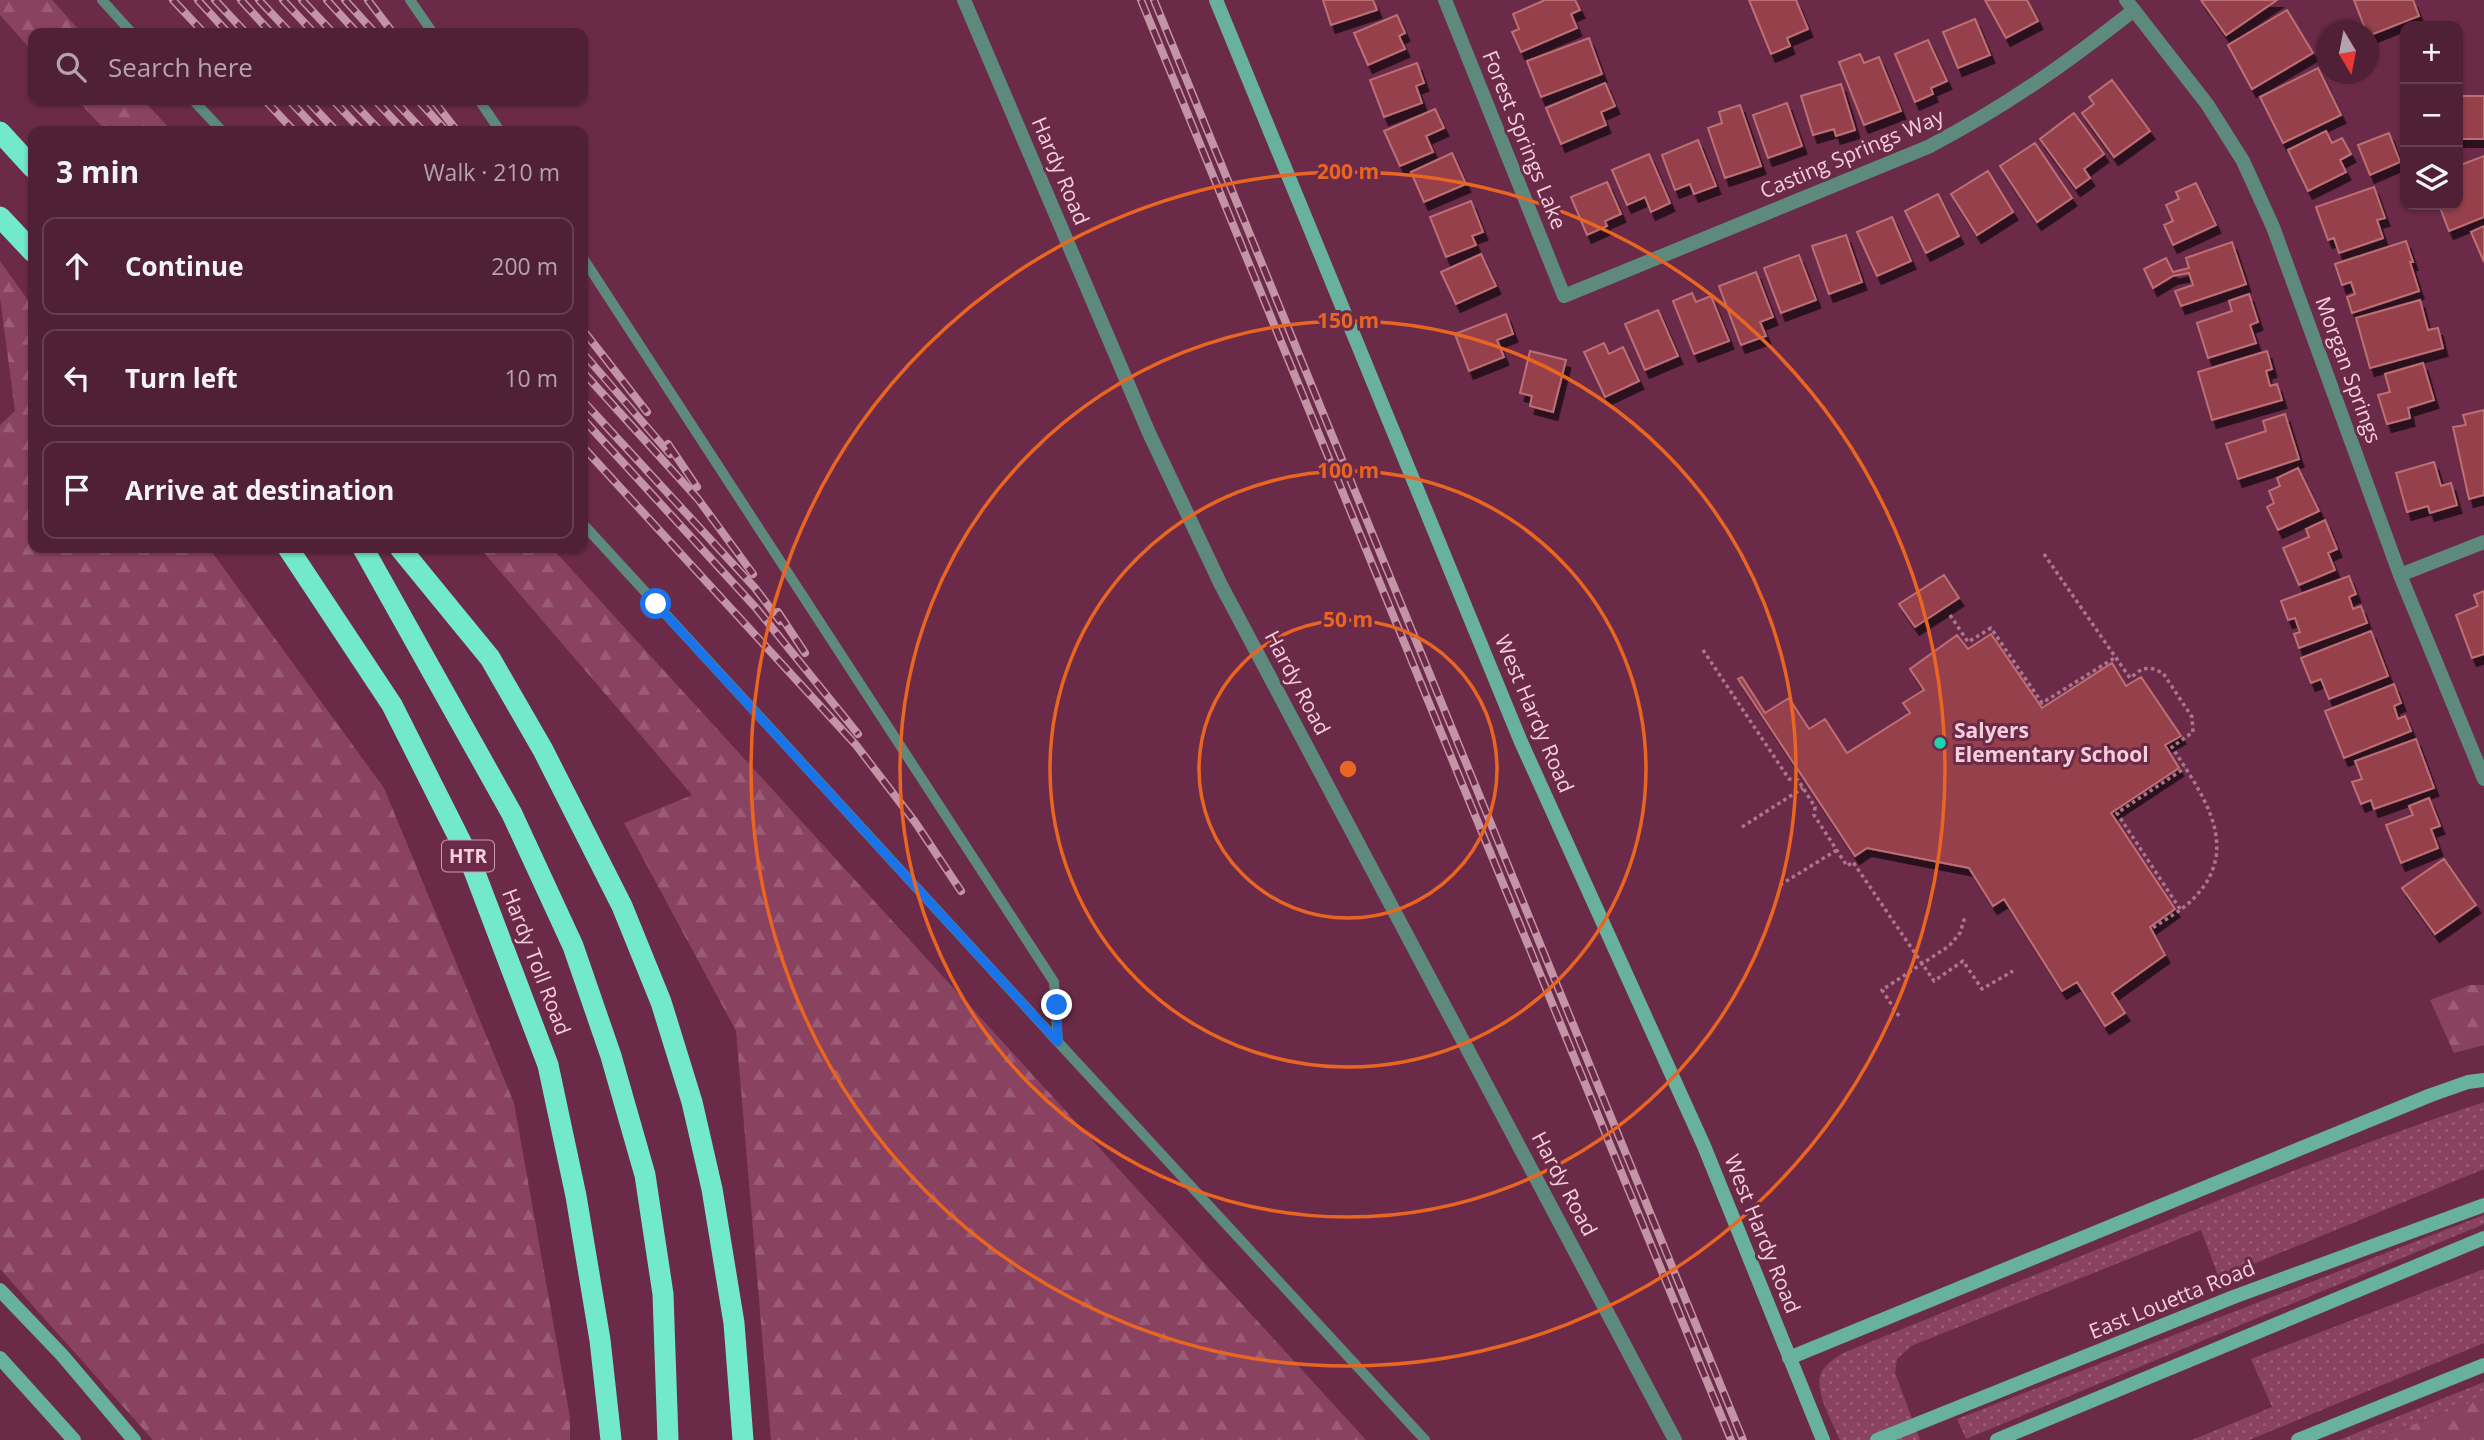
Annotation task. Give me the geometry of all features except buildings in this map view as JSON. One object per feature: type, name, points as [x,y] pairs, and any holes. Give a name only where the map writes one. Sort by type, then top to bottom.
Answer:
[{"type":"highway","points":[[0,132],[28,163]]},
{"type":"highway","points":[[0,217],[28,247]]},
{"type":"highway","name":"Hardy Toll Road","points":[[291,553],[392,705],[470,860],[548,1065],[576,1196],[600,1340],[611,1440]]},
{"type":"highway","name":"Hardy Toll Road","points":[[366,553],[512,814],[573,946],[611,1056],[645,1175],[663,1294],[668,1440]]},
{"type":"highway","points":[[404,553],[490,658],[543,750],[622,906],[662,1002],[692,1102],[712,1189],[734,1323],[743,1440]]},
{"type":"main road","name":"West Hardy Road","points":[[1216,0],[1521,742],[1704,1146],[1823,1440]]},
{"type":"main road","points":[[1789,1358],[2431,1095],[2468,1082],[2484,1080]]},
{"type":"main road","name":"East Louetta Road","points":[[1877,1440],[2236,1296],[2484,1205]]},
{"type":"main road","points":[[1997,1440],[2484,1238]]},
{"type":"main road","points":[[0,1290],[62,1355],[134,1440]]},
{"type":"main road","points":[[0,1358],[74,1440]]},
{"type":"main road","points":[[2298,1440],[2484,1365]]},
{"type":"street","name":"Hardy Road","points":[[964,0],[1149,433],[1221,585],[1675,1440]]},
{"type":"street","name":"Forest Springs Lake","points":[[1445,0],[1564,296]]},
{"type":"street","name":"Casting Springs Way","points":[[1564,296],[1928,146],[1976,122],[2031,88],[2130,5]]},
{"type":"street","name":"Morgan Springs","points":[[2130,5],[2207,104],[2250,177],[2273,227],[2400,575],[2484,779]]},
{"type":"street","points":[[2400,575],[2484,542]]},
{"type":"lane","points":[[102,0],[127,28]]},
{"type":"lane","points":[[410,0],[430,28]]},
{"type":"lane","points":[[198,105],[217,126]]},
{"type":"lane","points":[[482,105],[497,126]]},
{"type":"lane","points":[[588,266],[1054,982],[1058,1042]]},
{"type":"lane","points":[[588,529],[1425,1440]]},
{"type":"path","points":[[2044,554],[2130,678],[2142,669],[2151,667],[2163,673],[2192,717],[2193,732],[2172,747],[2213,817],[2217,846],[2208,879],[2197,896],[2151,929]]},
{"type":"path","points":[[1950,615],[1968,642],[1991,628],[2042,703],[2116,657]]},
{"type":"path","points":[[1703,650],[1788,779],[1798,780],[1815,807],[1814,815],[1847,866],[1853,862],[1934,981],[1964,961],[1983,989],[2013,971]]},
{"type":"path","points":[[2180,909],[2117,813],[2185,768]]},
{"type":"path","points":[[1742,827],[1803,788]]},
{"type":"path","points":[[1780,885],[1837,850]]},
{"type":"path","points":[[1899,1016],[1882,990],[1923,964],[1955,939],[1965,916]]},
{"type":"green space","points":[[0,0],[52,0],[77,28],[28,28],[28,46],[0,15]]},
{"type":"green space","points":[[82,105],[148,105],[167,126],[101,126]]},
{"type":"green space","points":[[0,261],[28,300],[28,553],[213,553],[384,788],[514,1103],[570,1417],[570,1440],[153,1440],[0,1269],[0,425],[15,411],[0,298]]},
{"type":"green space","points":[[484,553],[557,553],[1366,1440],[771,1440],[736,1031],[624,823],[692,795]]},
{"type":"green space","points":[[2470,985],[2484,985],[2484,1045],[2454,1053],[2430,1000]]},
{"type":"green space","points":[[2484,1102],[2484,1169],[2219,1278],[2201,1230],[1911,1346],[1897,1359],[1895,1373],[1920,1440],[1840,1440],[1819,1384],[1824,1369],[1843,1353],[2242,1191]]},
{"type":"green space","points":[[2484,1215],[2484,1224],[1966,1439],[1957,1419]]},
{"type":"green space","points":[[2484,1269],[2484,1343],[2249,1440],[2192,1440],[2272,1407],[2251,1359]]},
{"type":"green space","points":[[2484,1382],[2484,1398],[2371,1440],[2339,1440]]},
{"type":"green space","points":[[2484,1398],[2484,1440],[2371,1440]]},
{"type":"railway","points":[[173,0],[199,28]]},
{"type":"railway","points":[[198,0],[223,28]]},
{"type":"railway","points":[[215,0],[241,28]]},
{"type":"railway","points":[[241,0],[266,28]]},
{"type":"railway","points":[[259,0],[285,28]]},
{"type":"railway","points":[[283,0],[309,28]]},
{"type":"railway","points":[[302,0],[328,28]]},
{"type":"railway","points":[[327,0],[352,28]]},
{"type":"railway","points":[[345,0],[370,28]]},
{"type":"railway","points":[[368,0],[389,28]]},
{"type":"railway","points":[[1141,0],[1731,1440]]},
{"type":"railway","points":[[1154,0],[1743,1440]]},
{"type":"railway","points":[[270,105],[289,126]]},
{"type":"railway","points":[[294,105],[313,126]]},
{"type":"railway","points":[[312,105],[331,126]]},
{"type":"railway","points":[[338,105],[357,126]]},
{"type":"railway","points":[[356,105],[375,126]]},
{"type":"railway","points":[[380,105],[399,126]]},
{"type":"railway","points":[[399,105],[418,126]]},
{"type":"railway","points":[[423,105],[441,126]]},
{"type":"railway","points":[[437,105],[453,126]]},
{"type":"railway","points":[[588,336],[647,412]]},
{"type":"railway","points":[[588,359],[670,454]]},
{"type":"railway","points":[[588,378],[698,499],[753,574]]},
{"type":"railway","points":[[588,406],[755,588],[780,621]]},
{"type":"railway","points":[[588,424],[756,608],[858,734]]},
{"type":"railway","points":[[668,444],[697,487]]},
{"type":"railway","points":[[588,452],[856,745],[915,822],[961,891]]},
{"type":"railway","points":[[778,612],[805,653]]},
{"type":"place","name":"Salyers Elementary School","points":[[1940,743]]},
{"type":"route","points":[[656,604],[1058,1042],[1057,1005]]}]
